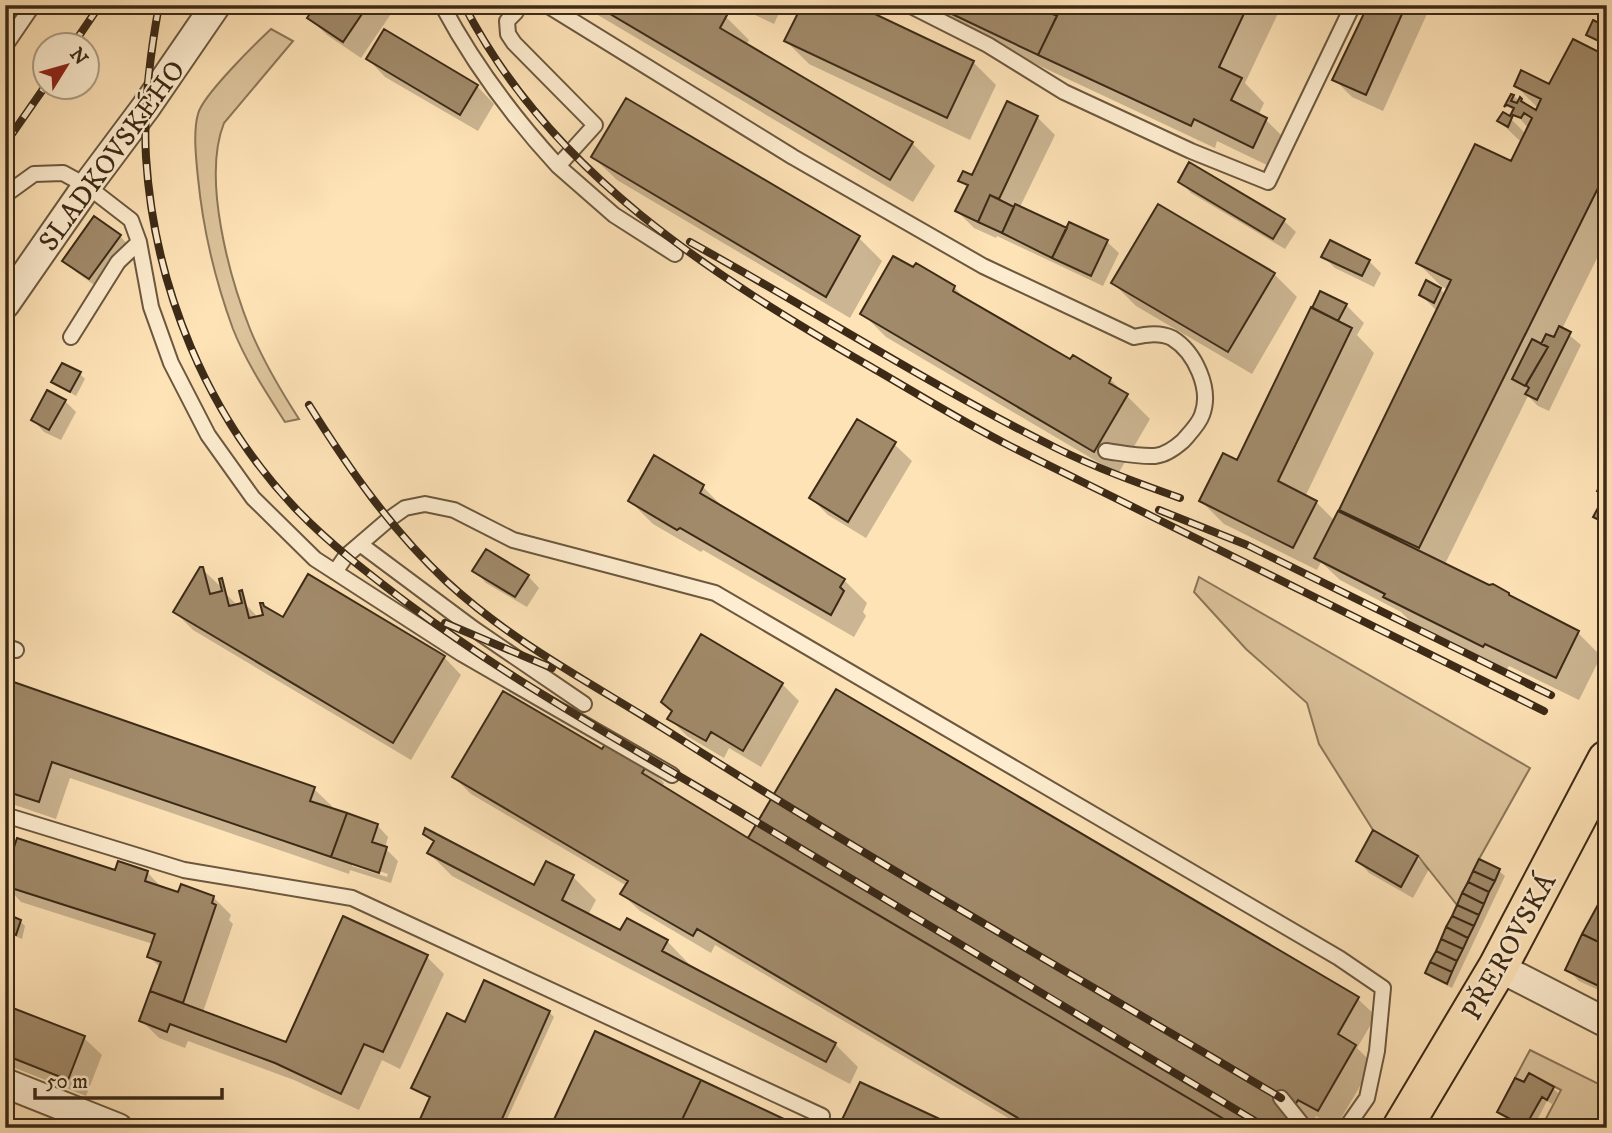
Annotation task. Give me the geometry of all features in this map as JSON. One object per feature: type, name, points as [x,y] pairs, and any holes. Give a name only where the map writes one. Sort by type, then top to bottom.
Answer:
[{"type":"main road","name":"PŘEROVSKÁ","points":[[1428,1128],[1508,973],[1607,760]]},
{"type":"main road","name":"PŘEROVSKÁ","points":[[1402,1128],[1508,973],[1607,811]]},
{"type":"street","name":"SLADKOVSKÉHO","points":[[5,304],[216,5]]},
{"type":"street","points":[[1508,973],[1607,1023]]},
{"type":"street","points":[[5,1083],[118,1128]]},
{"type":"lane","points":[[5,46],[33,5]]},
{"type":"lane","points":[[442,5],[469,54],[497,95],[558,166],[614,215],[675,254]]},
{"type":"lane","points":[[547,5],[793,157],[983,266],[1134,337],[1159,334],[1171,338],[1187,352],[1198,371],[1205,391],[1202,415],[1174,449],[1155,456],[1105,452]]},
{"type":"lane","points":[[909,5],[988,45],[1064,92],[1191,151],[1268,182],[1353,5]]},
{"type":"lane","points":[[517,7],[507,21],[508,34],[595,125],[558,166]]},
{"type":"lane","points":[[5,195],[34,174],[63,173],[87,186],[131,220],[139,242],[150,307],[171,363],[208,435],[253,498],[315,559],[461,654],[672,775]]},
{"type":"lane","points":[[71,337],[118,262],[139,242]]},
{"type":"lane","points":[[335,572],[346,556],[405,508],[425,504],[454,510],[513,540],[715,593],[1339,958],[1383,988],[1377,1051],[1367,1098],[1346,1128]]},
{"type":"lane","points":[[360,544],[474,629],[584,704]]},
{"type":"lane","points":[[5,815],[184,870],[352,898],[822,1116]]},
{"type":"lane","points":[[1281,1097],[1305,1128]]},
{"type":"shaded area","points":[[271,29],[293,41],[224,123],[218,145],[216,171],[221,227],[242,307],[266,364],[299,419],[285,422],[244,353],[227,311],[207,235],[195,145],[196,121],[209,95]]},
{"type":"shaded area","points":[[1199,577],[1530,768],[1479,859],[1457,905],[1418,856],[1373,830],[1319,744],[1307,703],[1246,649],[1194,592]]},
{"type":"shaded area","points":[[1530,1050],[1607,1088],[1607,1128],[1541,1128],[1561,1090],[1529,1073],[1524,1082],[1515,1078]]},
{"type":"building","points":[[316,5],[368,5],[343,42],[307,18]]},
{"type":"building","points":[[595,5],[710,5],[727,15],[720,28],[913,142],[890,180]]},
{"type":"building","points":[[802,5],[856,5],[974,61],[947,118],[784,41]]},
{"type":"building","points":[[933,5],[1033,5],[1057,16],[1038,55]]},
{"type":"building","points":[[1033,5],[1062,5],[1057,16]]},
{"type":"building","points":[[1062,5],[1248,5],[1219,67],[1242,78],[1231,100],[1267,118],[1253,148],[1194,119],[1191,126],[1038,55]]},
{"type":"building","points":[[1368,5],[1406,5],[1366,95],[1332,80]]},
{"type":"building","points":[[1593,20],[1607,27],[1607,45],[1586,35]]},
{"type":"building","points":[[384,29],[478,85],[460,115],[366,59]]},
{"type":"building","points":[[1573,39],[1607,56],[1607,170],[1419,548],[1339,510],[1451,280],[1416,263],[1475,144],[1511,161],[1532,118],[1524,113],[1521,118],[1513,115],[1508,127],[1497,121],[1503,112],[1510,116],[1514,108],[1507,105],[1504,107],[1511,94],[1514,95],[1511,101],[1517,103],[1520,97],[1521,101],[1536,110],[1541,99],[1514,86],[1521,70],[1549,84]]},
{"type":"building","points":[[626,98],[860,236],[826,297],[591,157]]},
{"type":"building","points":[[1007,101],[1038,116],[999,199],[990,195],[978,222],[955,211],[968,185],[958,181],[963,171],[972,175]]},
{"type":"building","points":[[1189,162],[1285,219],[1273,239],[1178,182]]},
{"type":"building","points":[[990,195],[1014,207],[1002,233],[978,222]]},
{"type":"building","points":[[1015,204],[1067,228],[1052,258],[1002,233]]},
{"type":"building","points":[[1158,204],[1275,273],[1228,352],[1111,283]]},
{"type":"building","points":[[94,216],[121,235],[89,279],[62,261]]},
{"type":"building","points":[[1069,222],[1108,240],[1091,276],[1052,258]]},
{"type":"building","points":[[1330,240],[1370,260],[1362,276],[1321,257]]},
{"type":"building","points":[[893,256],[913,267],[916,263],[955,286],[953,291],[1070,359],[1073,355],[1111,378],[1109,383],[1128,394],[1094,452],[860,314]]},
{"type":"building","points":[[1426,280],[1441,288],[1434,303],[1419,295]]},
{"type":"building","points":[[1320,291],[1347,304],[1338,321],[1312,308]]},
{"type":"building","points":[[1311,307],[1352,328],[1278,481],[1317,501],[1293,548],[1199,501],[1223,453],[1237,460]]},
{"type":"building","points":[[1559,326],[1571,332],[1537,400],[1525,394],[1529,388],[1526,385],[1548,347],[1541,344],[1546,334],[1554,337]]},
{"type":"building","points":[[1532,339],[1548,347],[1525,386],[1512,379]]},
{"type":"building","points":[[62,363],[81,372],[70,392],[51,382]]},
{"type":"building","points":[[47,390],[66,400],[49,430],[31,420]]},
{"type":"building","points":[[857,419],[896,442],[848,522],[809,498]]},
{"type":"building","points":[[654,455],[704,485],[700,493],[845,579],[840,587],[844,591],[831,615],[628,501]]},
{"type":"building","points":[[1607,473],[1607,524],[1593,517],[1605,495],[1597,491]]},
{"type":"building","points":[[1338,511],[1489,585],[1493,584],[1579,631],[1556,678],[1485,644],[1483,647],[1383,597],[1385,594],[1314,558]]},
{"type":"building","points":[[486,549],[529,575],[515,597],[472,571]]},
{"type":"building","points":[[200,567],[203,567],[210,594],[222,591],[219,579],[222,578],[229,606],[242,603],[239,591],[242,590],[249,618],[263,615],[260,603],[283,617],[308,574],[445,656],[393,743],[173,612]]},
{"type":"building","points":[[701,634],[783,683],[743,751],[711,732],[706,741],[667,719],[672,711],[661,702]]},
{"type":"building","points":[[5,679],[315,787],[310,801],[347,813],[331,857],[52,762],[39,802],[5,791]]},
{"type":"building","points":[[836,689],[1359,997],[1338,1034],[1356,1045],[1318,1111],[1298,1100],[1282,1128],[1239,1128],[748,838]]},
{"type":"building","points":[[503,691],[602,749],[608,740],[648,764],[642,773],[1239,1128],[1035,1128],[697,929],[693,936],[620,894],[628,881],[452,777]]},
{"type":"building","points":[[347,813],[378,824],[372,842],[387,847],[379,873],[331,857]]},
{"type":"building","points":[[425,828],[534,885],[546,861],[574,875],[562,900],[620,930],[627,918],[668,940],[662,951],[836,1043],[826,1062],[427,853],[434,841],[423,834]]},
{"type":"building","points":[[1373,830],[1418,856],[1401,887],[1356,861]]},
{"type":"building","points":[[17,838],[115,870],[118,861],[148,871],[145,881],[178,892],[181,884],[214,896],[212,903],[216,905],[183,1003],[150,991],[161,962],[147,957],[155,934],[5,886],[5,875]]},
{"type":"building","points":[[1479,859],[1500,869],[1495,881],[1473,871]]},
{"type":"building","points":[[1473,871],[1495,881],[1489,892],[1468,882]]},
{"type":"building","points":[[1468,882],[1489,892],[1484,904],[1462,893]]},
{"type":"building","points":[[1462,893],[1484,904],[1479,915],[1457,905]]},
{"type":"building","points":[[1600,901],[1607,904],[1607,946],[1582,934]]},
{"type":"building","points":[[1457,905],[1479,915],[1474,926],[1452,916]]},
{"type":"building","points":[[5,913],[21,920],[16,935],[5,930]]},
{"type":"building","points":[[343,916],[428,955],[383,1052],[364,1044],[341,1094],[275,1063],[170,1024],[167,1032],[139,1021],[150,991],[286,1042]]},
{"type":"building","points":[[1452,916],[1474,926],[1468,938],[1446,927]]},
{"type":"building","points":[[1446,927],[1468,938],[1463,949],[1441,939]]},
{"type":"building","points":[[1582,934],[1607,946],[1607,990],[1565,970]]},
{"type":"building","points":[[1441,939],[1463,949],[1457,961],[1436,951]]},
{"type":"building","points":[[1436,951],[1457,961],[1452,972],[1430,962]]},
{"type":"building","points":[[1430,962],[1452,972],[1447,984],[1425,973]]},
{"type":"building","points":[[484,980],[550,1011],[498,1128],[416,1128],[430,1097],[411,1088],[447,1013],[465,1022]]},
{"type":"building","points":[[5,1005],[85,1036],[68,1080],[5,1055]]},
{"type":"building","points":[[595,1031],[701,1080],[678,1128],[550,1128]]},
{"type":"building","points":[[1529,1073],[1554,1087],[1547,1100],[1542,1097],[1525,1127],[1497,1112],[1515,1078],[1524,1082]]},
{"type":"building","points":[[701,1080],[803,1128],[678,1128]]},
{"type":"building","points":[[860,1082],[959,1128],[838,1128]]},
{"type":"railway","points":[[82,32],[100,5]]},
{"type":"railway","points":[[159,5],[148,81],[145,138],[151,206],[160,254],[191,347],[212,391],[265,473],[297,510],[364,570],[407,603],[573,714],[1263,1126]]},
{"type":"railway","points":[[464,5],[500,65],[542,120],[589,169],[640,215],[752,295],[990,436],[1544,711]]},
{"type":"railway","points":[[5,144],[34,102]]},
{"type":"railway","points":[[690,242],[1009,424],[1086,462],[1180,498]]},
{"type":"railway","points":[[309,405],[355,475],[407,541],[446,581],[500,625],[558,664],[826,830],[1281,1098]]},
{"type":"railway","points":[[1159,510],[1247,545],[1551,695]]},
{"type":"railway","points":[[445,623],[552,668]]}]
